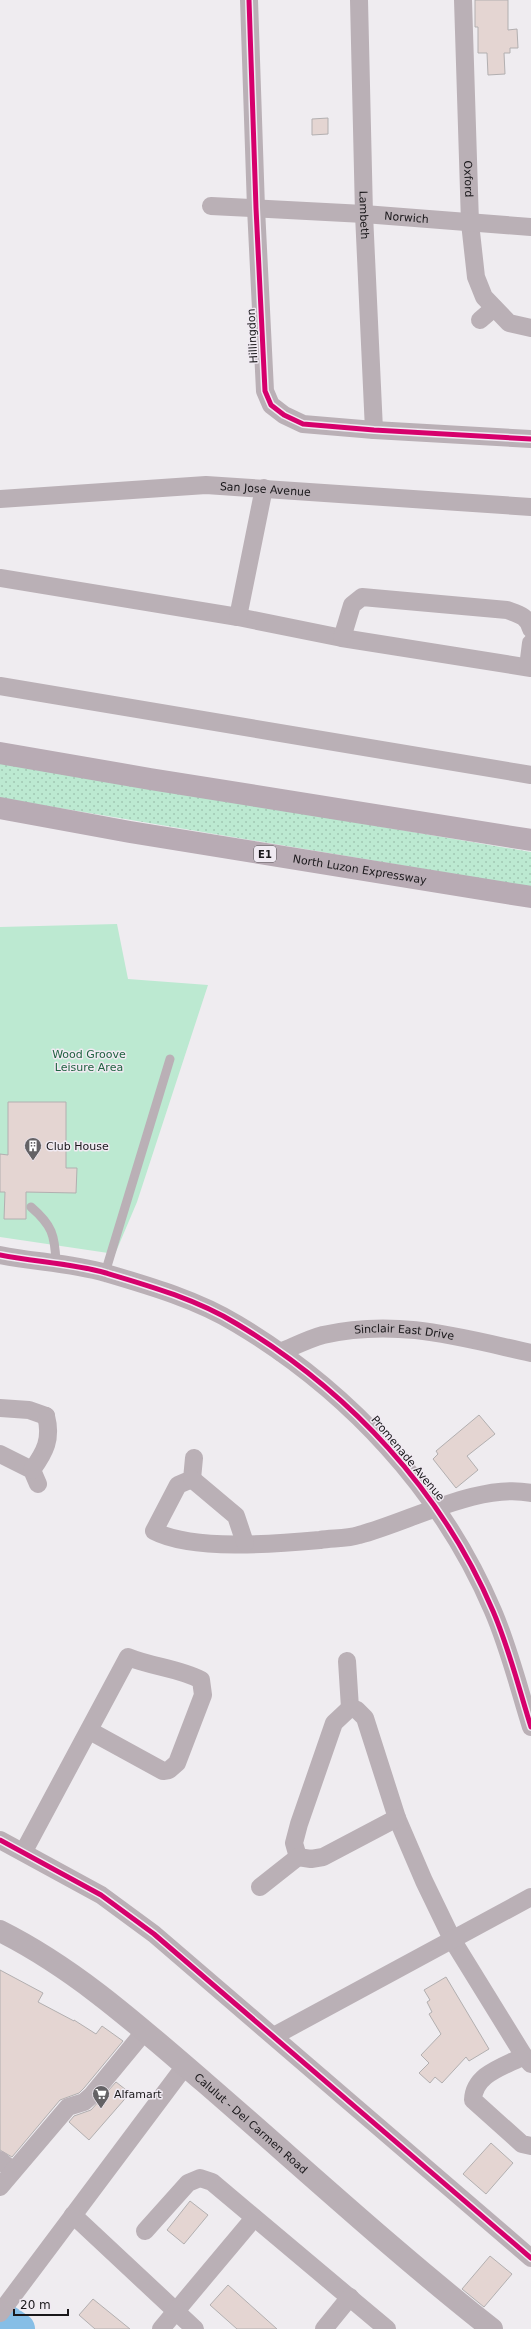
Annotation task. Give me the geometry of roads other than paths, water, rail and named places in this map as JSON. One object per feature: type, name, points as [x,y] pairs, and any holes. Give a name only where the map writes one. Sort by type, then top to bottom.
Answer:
[{"type":"highway","points":[[0,753],[150,779],[531,840]]},
{"type":"highway","name":"North Luzon Expressway","points":[[0,808],[130,832],[531,897]]},
{"type":"main road","name":"Calulut - Del Carmen Road","points":[[0,1931],[49,1957],[86,1984],[185,2066],[439,2287],[492,2329]]},
{"type":"street","name":"Hillingdon","points":[[249,0],[256,208],[265,391],[268,408],[303,424],[374,430],[531,439]]},
{"type":"street","name":"Lambeth","points":[[359,0],[364,214],[374,430]]},
{"type":"street","name":"Oxford","points":[[463,0],[470,223],[476,277],[484,297],[509,323],[531,328]]},
{"type":"street","name":"Norwich","points":[[211,206],[364,214],[531,227]]},
{"type":"street","points":[[480,320],[494,308]]},
{"type":"street","name":"San Jose Avenue","points":[[0,499],[206,485],[531,507]]},
{"type":"street","points":[[238,617],[264,488]]},
{"type":"street","points":[[0,578],[238,617],[342,638],[530,667],[531,643]]},
{"type":"street","points":[[342,638],[352,604],[362,597],[507,610],[522,615],[529,622],[531,629]]},
{"type":"street","points":[[0,686],[531,775]]},
{"type":"street","name":"Promenade Avenue","points":[[0,1255],[56,1263],[105,1273],[199,1306],[236,1323],[280,1352],[321,1384],[364,1421],[438,1509],[474,1571],[494,1612],[531,1727]]},
{"type":"street","name":"Sinclair East Drive","points":[[280,1352],[322,1336],[385,1327],[425,1330],[531,1353]]},
{"type":"street","points":[[0,1408],[51,1412],[47,1444],[35,1477],[0,1454]]},
{"type":"street","points":[[192,1480],[194,1458]]},
{"type":"street","points":[[192,1480],[178,1485],[154,1531],[162,1535],[208,1544],[290,1542],[358,1536],[438,1509],[497,1492],[522,1491],[531,1493]]},
{"type":"street","points":[[192,1480],[236,1516],[245,1543]]},
{"type":"street","points":[[24,1851],[128,1658],[148,1665],[190,1674],[201,1680],[202,1695],[177,1763],[169,1770],[163,1771],[90,1731]]},
{"type":"street","points":[[347,1661],[350,1708]]},
{"type":"street","points":[[350,1708],[356,1710],[365,1718],[397,1818],[424,1881],[453,1941],[527,2060],[480,2079],[473,2090],[473,2100],[522,2144],[531,2146]]},
{"type":"street","points":[[298,1857],[294,1843],[299,1824],[329,1737],[334,1723],[350,1708]]},
{"type":"street","points":[[260,1887],[298,1857],[311,1859],[323,1857],[397,1818]]},
{"type":"street","points":[[0,1840],[24,1851],[101,1895],[136,1921],[274,2036],[531,2258]]},
{"type":"street","points":[[274,2036],[531,1898]]},
{"type":"street","points":[[0,2187],[6,2166],[68,2107],[84,2102],[92,2095],[144,2032]]},
{"type":"street","points":[[0,2313],[16,2294],[73,2214],[185,2066]]},
{"type":"street","points":[[145,2231],[188,2183],[200,2178],[212,2182],[387,2329]]},
{"type":"street","points":[[73,2214],[195,2329]]},
{"type":"street","points":[[161,2329],[254,2218]]},
{"type":"street","points":[[324,2329],[350,2297]]},
{"type":"lane","points":[[105,1273],[170,1059]]},
{"type":"lane","points":[[31,1207],[43,1218],[51,1229],[55,1244],[56,1263]]},
{"type":"waterway","points":[[0,2316],[19,2329]]},
{"type":"place","name":"Club House","points":[[33,1161]]},
{"type":"place","name":"Alfamart","points":[[101,2109]]},
{"type":"park label","name":"Wood Groove Leisure Area","points":[[89,1060]]}]
